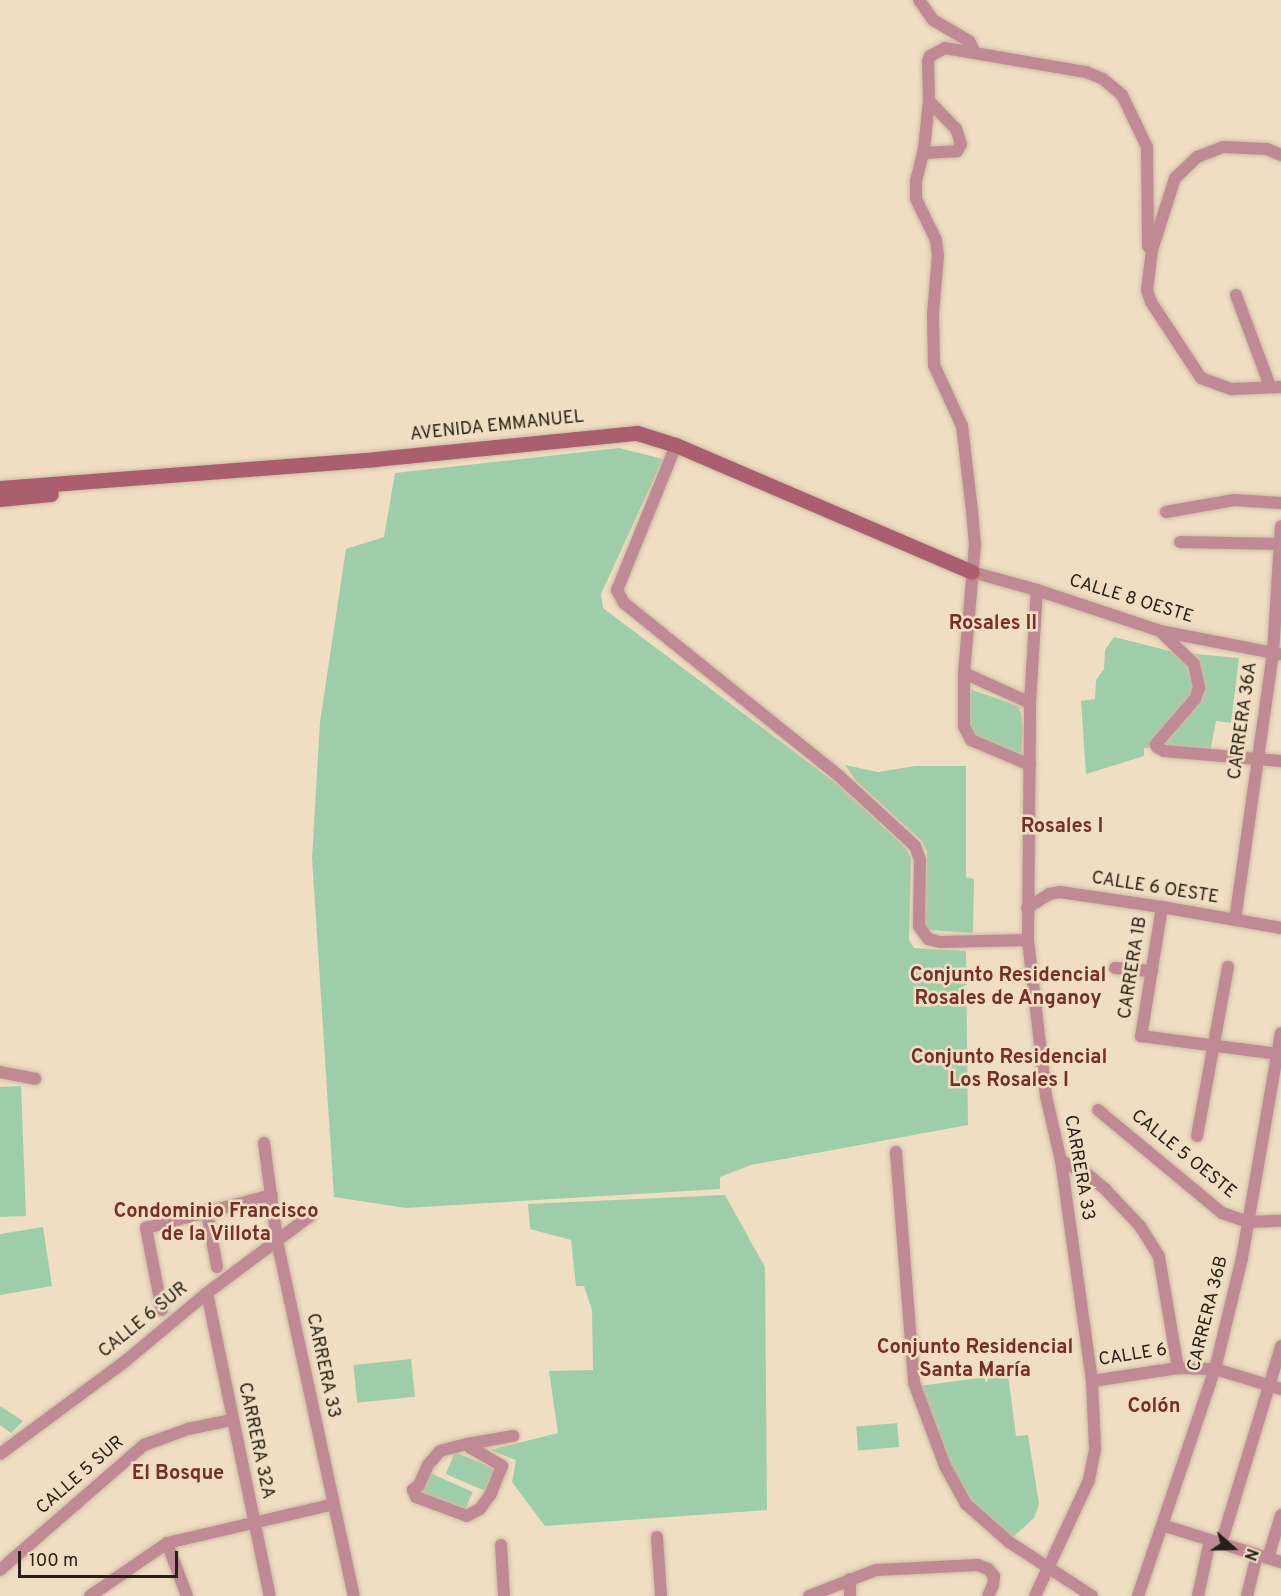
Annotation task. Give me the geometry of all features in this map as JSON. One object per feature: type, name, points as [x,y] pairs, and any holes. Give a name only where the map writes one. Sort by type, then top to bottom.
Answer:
[{"type":"street","points":[[919,0],[933,20],[969,41],[974,51]]},
{"type":"street","points":[[1030,765],[971,740],[964,726],[964,673],[975,544],[962,426],[934,365],[933,314],[938,256],[936,240],[916,199],[916,181],[923,153],[929,101],[928,62],[930,56],[945,48],[974,51],[1086,72],[1103,79],[1122,95],[1147,147],[1148,246],[1152,250]]},
{"type":"street","points":[[923,153],[957,151],[960,144],[956,129],[929,101]]},
{"type":"street","points":[[1236,295],[1276,387],[1232,389],[1215,384],[1197,373],[1151,302],[1147,290],[1152,250],[1175,178],[1197,157],[1223,147],[1267,149],[1281,155]]},
{"type":"street","name":"AVENIDA EMMANUEL","points":[[0,488],[375,459],[637,433],[675,447],[971,575]]},
{"type":"street","name":"AVENIDA EMMANUEL","points":[[0,499],[637,438],[675,447]]},
{"type":"street","points":[[675,447],[617,590],[624,603],[831,768],[915,846],[920,860],[919,926],[928,939],[940,942],[1028,940]]},
{"type":"street","points":[[1166,512],[1234,500],[1281,503]]},
{"type":"street","name":"CARRERA 36A","points":[[1235,920],[1256,760],[1277,653],[1281,526]]},
{"type":"street","points":[[1180,542],[1280,544]]},
{"type":"street","name":"CALLE 8 OESTE","points":[[971,575],[1037,590],[1160,631],[1277,653]]},
{"type":"street","name":"CARRERA 33","points":[[1035,1596],[1089,1480],[1095,1448],[1092,1381],[1061,1161],[1046,1096],[1028,940],[1030,703],[1037,590]]},
{"type":"street","points":[[1160,631],[1194,664],[1200,688],[1188,709],[1156,744],[1164,751],[1281,761]]},
{"type":"street","points":[[964,673],[1030,703]]},
{"type":"street","name":"CALLE 6 OESTE","points":[[1027,908],[1049,894],[1060,892],[1281,928]]},
{"type":"street","name":"CARRERA 1B","points":[[1162,907],[1141,1036],[1214,1044]]},
{"type":"street","points":[[1197,1136],[1228,967]]},
{"type":"street","points":[[1115,968],[1152,971]]},
{"type":"street","name":"CARRERA 36B","points":[[1138,1596],[1215,1369],[1242,1258],[1278,1075],[1281,1033]]},
{"type":"street","points":[[1214,1044],[1278,1054]]},
{"type":"street","points":[[0,1072],[35,1078]]},
{"type":"street","name":"CALLE 5 OESTE","points":[[1098,1110],[1211,1206],[1222,1213],[1248,1222]]},
{"type":"street","name":"CARRERA 33","points":[[264,1143],[277,1241],[354,1596]]},
{"type":"street","points":[[896,1152],[914,1383],[945,1466],[966,1504],[1009,1542],[1092,1596]]},
{"type":"street","points":[[1061,1161],[1086,1173],[1105,1189],[1140,1226],[1159,1257],[1179,1368]]},
{"type":"street","points":[[162,1310],[146,1228],[272,1195]]},
{"type":"street","points":[[207,1213],[217,1267]]},
{"type":"street","name":"CALLE 6 SUR","points":[[0,1454],[123,1363],[207,1293],[310,1216]]},
{"type":"street","points":[[1248,1222],[1281,1221]]},
{"type":"street","name":"CARRERA 32A","points":[[207,1293],[270,1596]]},
{"type":"street","points":[[1198,1596],[1275,1387],[1281,1346]]},
{"type":"street","name":"CALLE 6","points":[[1092,1381],[1179,1368],[1215,1369],[1275,1387]]},
{"type":"street","name":"CALLE 5 SUR","points":[[0,1570],[144,1445],[188,1429],[232,1420]]},
{"type":"street","points":[[477,1443],[471,1448],[502,1466],[490,1495],[480,1509],[467,1516],[416,1497],[413,1490],[422,1480],[434,1456],[440,1451],[477,1443],[513,1436]]},
{"type":"street","points":[[90,1596],[167,1543],[334,1504]]},
{"type":"street","points":[[1247,1596],[1281,1515]]},
{"type":"street","points":[[1162,1525],[1281,1562]]},
{"type":"street","points":[[657,1537],[660,1596]]},
{"type":"street","points":[[167,1543],[187,1596]]},
{"type":"street","points":[[501,1545],[504,1596]]},
{"type":"street","points":[[809,1596],[876,1570],[978,1565],[988,1569],[994,1576],[988,1596]]},
{"type":"street","points":[[850,1579],[850,1596]]},
{"type":"green space","points":[[619,448],[663,459],[601,594],[603,608],[837,784],[904,846],[911,858],[909,940],[914,948],[966,951],[968,1125],[751,1165],[720,1177],[720,1189],[406,1208],[334,1197],[312,858],[320,722],[346,549],[384,537],[395,473]]},
{"type":"green space","points":[[1114,637],[1174,652],[1239,658],[1231,723],[1216,721],[1210,752],[1144,748],[1144,756],[1086,774],[1081,701],[1095,699],[1096,680],[1104,669],[1105,650]]},
{"type":"green space","points":[[967,688],[1018,706],[1023,729],[1021,758],[969,733]]},
{"type":"green space","points":[[845,765],[878,772],[916,766],[966,766],[966,877],[974,879],[973,933],[929,930],[925,924],[927,851],[922,841],[856,781]]},
{"type":"green space","points":[[21,1086],[26,1216],[0,1217],[0,1087]]},
{"type":"green space","points":[[725,1195],[765,1267],[767,1510],[545,1526],[512,1482],[516,1460],[490,1450],[558,1433],[549,1371],[593,1370],[592,1310],[584,1286],[576,1286],[571,1240],[530,1229],[528,1204]]},
{"type":"green space","points":[[43,1227],[52,1286],[0,1295],[0,1234]]},
{"type":"green space","points":[[411,1359],[415,1397],[357,1403],[353,1365]]},
{"type":"green space","points":[[1008,1374],[1016,1436],[1028,1435],[1039,1504],[1034,1518],[1013,1537],[970,1504],[959,1486],[919,1386]]},
{"type":"green space","points":[[0,1406],[23,1421],[11,1433],[0,1425]]},
{"type":"green space","points":[[897,1423],[899,1447],[858,1450],[856,1427]]},
{"type":"green space","points":[[455,1452],[495,1469],[485,1491],[446,1474]]},
{"type":"green space","points":[[428,1472],[473,1492],[463,1513],[419,1493]]},
{"type":"district","name":"Rosales II","points":[[993,624]]},
{"type":"district","name":"Rosales I","points":[[1062,827]]},
{"type":"district","name":"Conjunto Residencial Rosales de Anganoy","points":[[1008,988]]},
{"type":"district","name":"Conjunto Residencial Los Rosales I","points":[[1009,1070]]},
{"type":"district","name":"Condominio Francisco de la Villota","points":[[216,1224]]},
{"type":"district","name":"Conjunto Residencial Santa María","points":[[975,1360]]},
{"type":"district","name":"Colón","points":[[1154,1407]]},
{"type":"district","name":"El Bosque","points":[[178,1474]]}]
